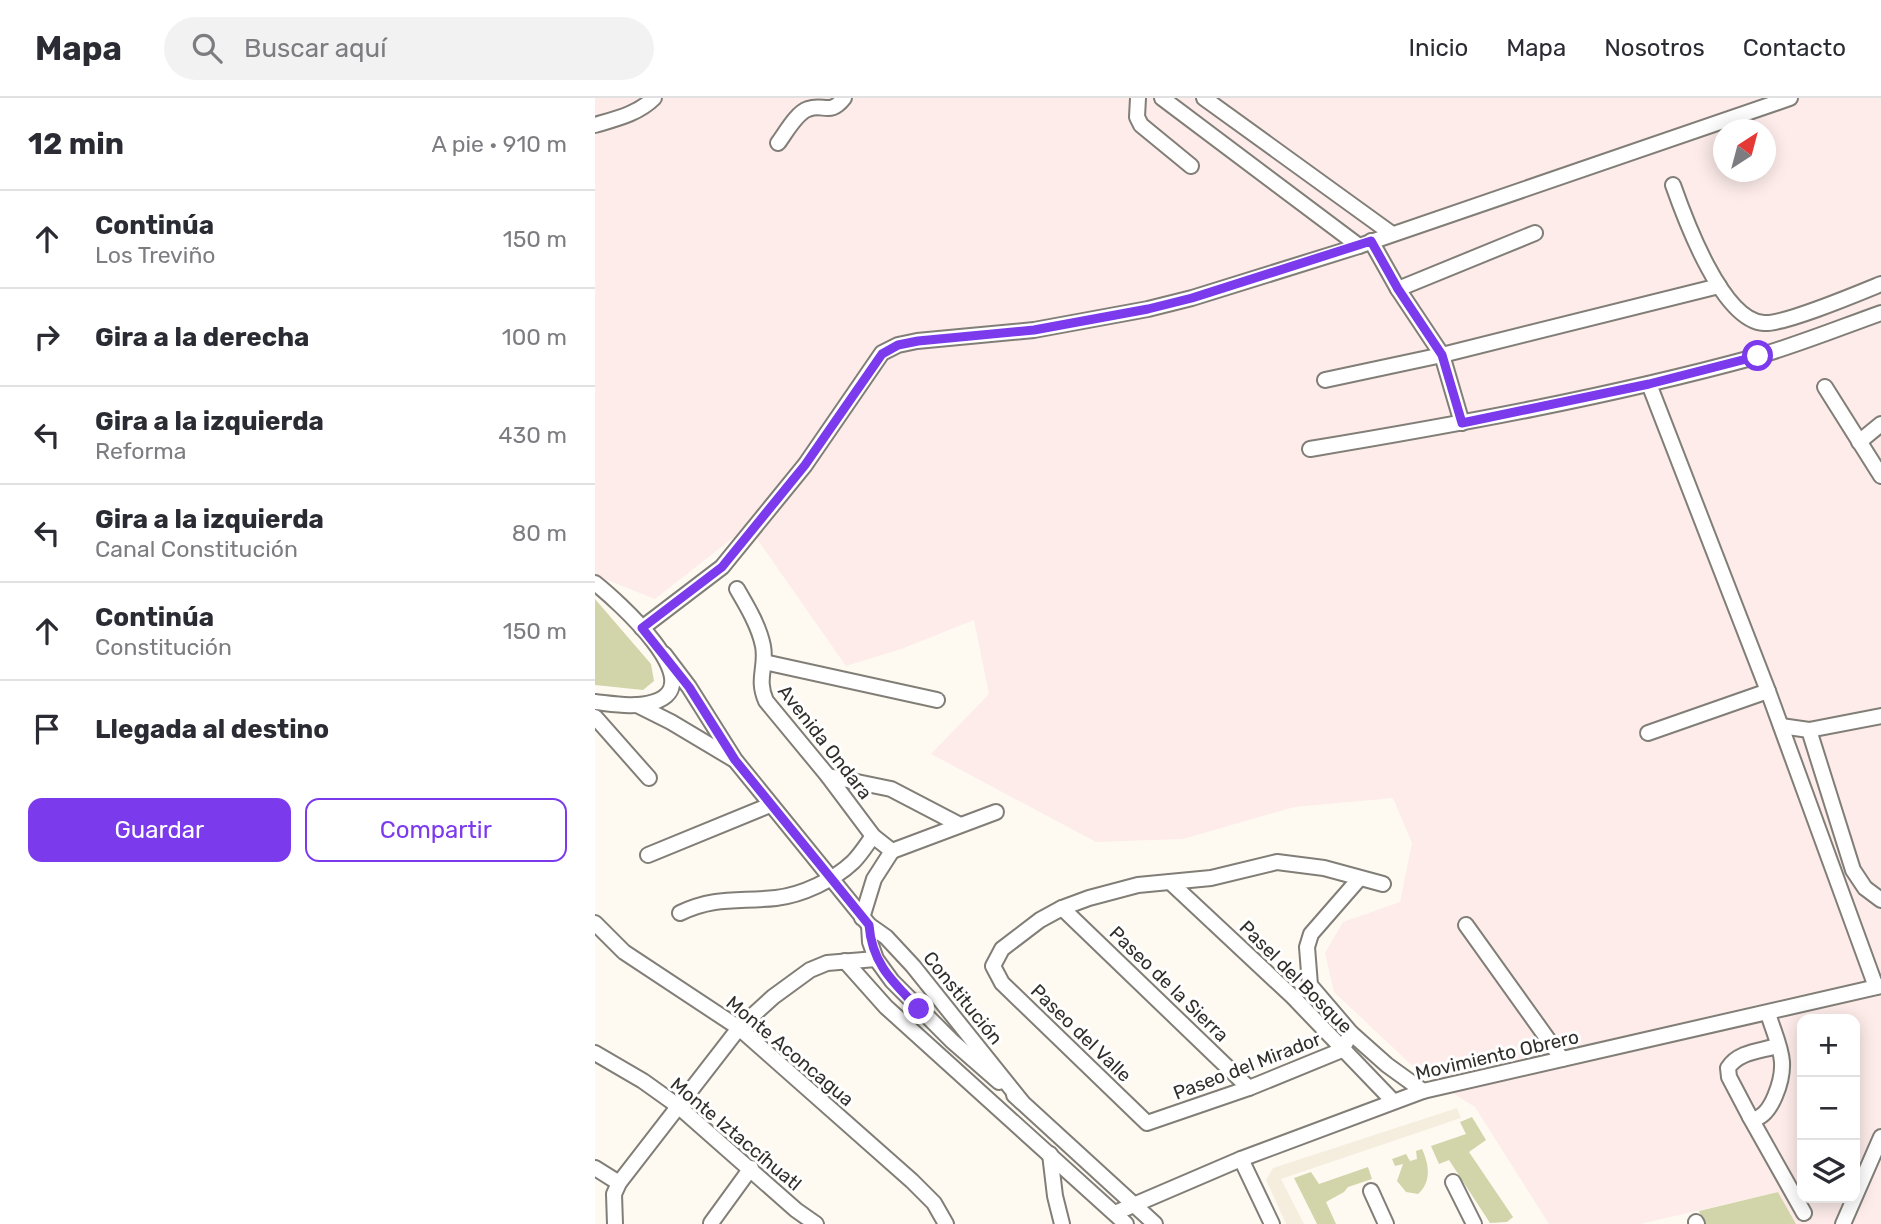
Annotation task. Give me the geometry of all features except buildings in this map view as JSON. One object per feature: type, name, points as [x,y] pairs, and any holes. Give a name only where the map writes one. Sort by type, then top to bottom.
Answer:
[{"type":"street","points":[[595,125],[627,115],[654,98]]},
{"type":"street","points":[[778,143],[801,113],[809,108],[837,107],[844,98]]},
{"type":"street","points":[[1138,98],[1137,117],[1141,125],[1191,166]]},
{"type":"street","points":[[1162,98],[1365,244],[1442,355],[1462,423]]},
{"type":"street","points":[[1204,98],[1392,234]]},
{"type":"street","points":[[642,628],[722,567],[805,465],[882,354],[898,345],[1034,330],[1192,298],[1365,244],[1783,99]]},
{"type":"street","points":[[1231,149],[1245,128]]},
{"type":"street","points":[[1673,185],[1700,254],[1719,286],[1742,315],[1754,322],[1766,324],[1881,284]]},
{"type":"street","points":[[1398,289],[1535,233]]},
{"type":"street","points":[[1325,380],[1442,355],[1719,286]]},
{"type":"street","points":[[1310,449],[1462,423],[1649,384],[1758,356],[1881,314]]},
{"type":"street","points":[[1649,384],[1768,691],[1878,987]]},
{"type":"street","points":[[1825,387],[1881,476]]},
{"type":"street","points":[[1859,442],[1881,424]]},
{"type":"street","name":"Constitución","points":[[595,583],[642,628],[664,654],[689,687],[735,760],[770,806],[866,921],[886,937],[913,966],[1022,1102]]},
{"type":"street","name":"Avenida Ondara","points":[[737,589],[763,645],[764,662],[760,679],[766,701],[873,836],[892,851]]},
{"type":"street","points":[[595,702],[637,705],[655,702],[670,692],[673,684],[664,654]]},
{"type":"street","points":[[764,662],[937,700]]},
{"type":"street","points":[[1648,733],[1768,691]]},
{"type":"street","points":[[637,705],[682,727],[735,760]]},
{"type":"street","points":[[1781,726],[1809,730],[1881,716]]},
{"type":"street","points":[[595,717],[649,778]]},
{"type":"street","points":[[1809,730],[1853,870],[1865,888],[1881,900]]},
{"type":"street","points":[[828,776],[891,789],[960,825]]},
{"type":"street","points":[[648,855],[770,806]]},
{"type":"street","points":[[866,921],[874,879],[892,851],[996,811]]},
{"type":"street","points":[[680,913],[699,904],[717,900],[775,898],[796,894],[829,878],[853,862],[873,836]]},
{"type":"street","points":[[853,862],[874,879]]},
{"type":"street","points":[[1062,908],[1138,885],[1211,878],[1277,862],[1324,868],[1383,884]]},
{"type":"street","points":[[1359,878],[1311,934],[1307,947],[1310,985],[1351,1033],[1387,1065],[1423,1091]]},
{"type":"street","name":"Pasel del Bosque","points":[[1170,882],[1293,997],[1393,1101]]},
{"type":"street","name":"Paseo del Valle","points":[[1062,908],[1040,920],[1002,950],[993,966],[1002,983],[1147,1123]]},
{"type":"street","name":"Paseo de la Sierra","points":[[1062,908],[1249,1088]]},
{"type":"street","name":"Constitución","points":[[866,921],[876,958],[892,981],[952,1041],[1156,1224]]},
{"type":"street","name":"Monte Aconcagua","points":[[595,923],[624,952],[739,1028],[912,1181],[934,1203],[946,1224]]},
{"type":"street","points":[[1466,925],[1562,1059]]},
{"type":"street","points":[[615,1224],[614,1194],[619,1183],[739,1028],[773,997],[810,970],[827,963],[876,958]]},
{"type":"street","points":[[845,961],[886,1007],[1126,1224]]},
{"type":"street","points":[[1293,997],[1310,985]]},
{"type":"street","name":"Movimiento Obrero","points":[[1115,1213],[1241,1158],[1423,1091],[1878,987]]},
{"type":"street","points":[[1750,1117],[1761,1118],[1770,1106],[1781,1075],[1782,1064],[1768,1013]]},
{"type":"street","name":"Paseo del Mirador","points":[[1147,1123],[1249,1088],[1342,1050],[1351,1033]]},
{"type":"street","points":[[1777,1046],[1734,1059],[1728,1068],[1729,1077],[1804,1213]]},
{"type":"street","name":"Monte Iztaccíhuatl","points":[[595,1053],[643,1081],[678,1106],[796,1210],[816,1224]]},
{"type":"street","points":[[1843,1224],[1876,1162],[1881,1137]]},
{"type":"street","points":[[1050,1154],[1055,1196],[1062,1224]]},
{"type":"street","points":[[1241,1158],[1272,1224]]},
{"type":"street","points":[[595,1168],[619,1183]]},
{"type":"street","points":[[712,1223],[751,1168]]},
{"type":"street","points":[[1453,1182],[1474,1224]]},
{"type":"street","points":[[1371,1191],[1386,1224]]},
{"type":"shaded area","points":[[595,98],[1881,98],[1881,1224],[1796,1224],[1778,1192],[1640,1224],[1549,1224],[1475,1107],[1419,1072],[1334,992],[1325,953],[1343,922],[1400,902],[1412,843],[1393,798],[1294,807],[1183,839],[1096,842],[931,754],[989,694],[974,620],[901,649],[846,666],[748,526],[655,599],[595,575]]},
{"type":"shaded area","points":[[1457,1108],[1461,1118],[1281,1179],[1304,1224],[1286,1224],[1266,1180],[1273,1168]]},
{"type":"green space","points":[[595,599],[651,664],[654,681],[643,690],[595,685]]},
{"type":"green space","points":[[1472,1117],[1486,1140],[1469,1152],[1513,1217],[1507,1222],[1490,1223],[1449,1160],[1439,1164],[1431,1146],[1466,1134],[1460,1122]]},
{"type":"green space","points":[[1422,1149],[1428,1167],[1426,1184],[1418,1194],[1406,1192],[1397,1181],[1403,1164],[1395,1166],[1392,1159],[1406,1154],[1410,1161],[1417,1159],[1416,1151]]},
{"type":"green space","points":[[1368,1167],[1372,1179],[1348,1187],[1326,1202],[1336,1224],[1317,1224],[1294,1178],[1311,1172],[1319,1184]]},
{"type":"green space","points":[[1778,1192],[1796,1224],[1704,1224],[1699,1211]]},
{"type":"route","points":[[919,1009],[892,981],[876,958],[870,942],[869,925],[770,806],[735,760],[689,687],[642,628],[722,567],[805,465],[882,354],[898,345],[918,341],[1034,330],[1148,309],[1192,298],[1371,241],[1398,289],[1442,355],[1462,423],[1649,384],[1758,356]]}]
